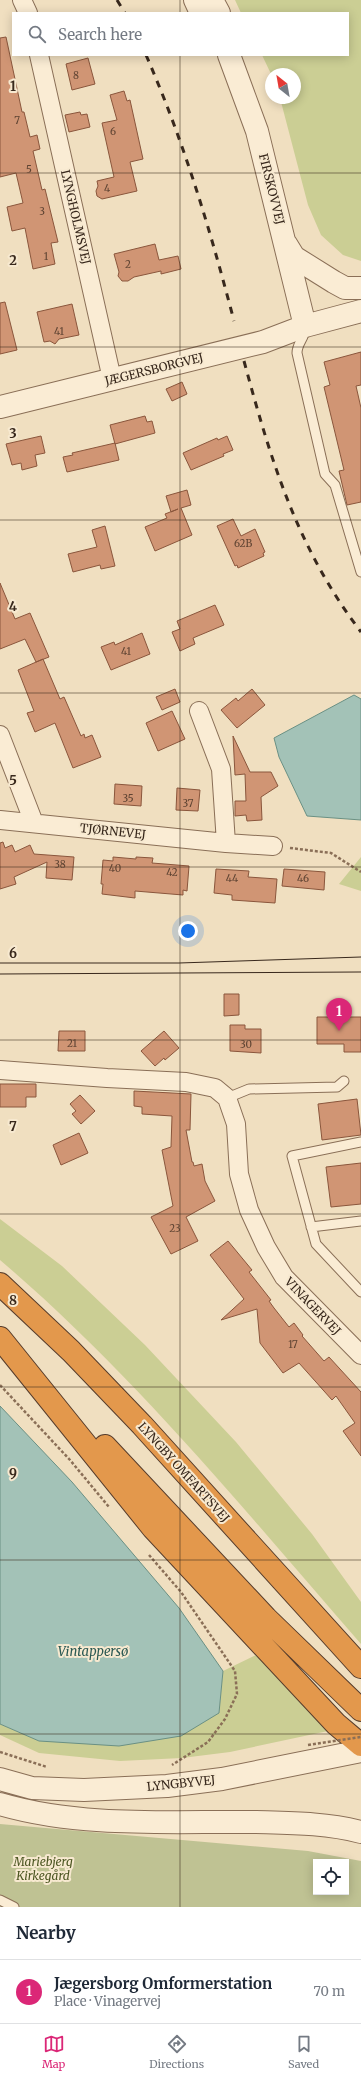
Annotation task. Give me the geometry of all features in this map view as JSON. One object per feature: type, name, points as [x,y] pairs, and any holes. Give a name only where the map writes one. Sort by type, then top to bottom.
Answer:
[{"type":"highway","name":"LYNGBY OMFARTSVEJ","points":[[0,1284],[71,1351],[142,1425],[361,1667]]},
{"type":"highway","points":[[0,1336],[261,1612],[361,1710]]},
{"type":"highway","points":[[0,1336],[153,1528],[336,1724],[361,1745]]},
{"type":"street","points":[[22,0],[28,12]]},
{"type":"street","points":[[195,0],[201,12]]},
{"type":"street","points":[[212,0],[218,12]]},
{"type":"street","name":"LYNGHOLMSVEJ","points":[[39,56],[111,373]]},
{"type":"street","name":"FIRSKOVVEJ","points":[[229,56],[257,132],[286,244],[305,326]]},
{"type":"street","points":[[286,244],[294,257],[334,282],[345,288],[361,288]]},
{"type":"street","name":"JÆGERSBORGVEJ","points":[[0,394],[263,342],[305,326],[361,311]]},
{"type":"street","name":"JÆGERSBORGVEJ","points":[[0,407],[111,373]]},
{"type":"street","points":[[199,711],[221,769],[226,843]]},
{"type":"street","points":[[0,735],[34,823]]},
{"type":"street","name":"TJØRNEVEJ","points":[[0,820],[226,843],[273,846]]},
{"type":"street","points":[[0,1070],[186,1082],[215,1088],[227,1098]]},
{"type":"street","name":"VINAGERVEJ","points":[[227,1098],[236,1124],[239,1174],[249,1210],[266,1247],[284,1277],[361,1355]]},
{"type":"street","name":"LYNGBYVEJ","points":[[0,1779],[32,1788],[69,1790],[167,1786],[222,1779],[306,1751],[361,1751]]},
{"type":"street","points":[[0,1804],[57,1816],[114,1821],[299,1823],[340,1827],[361,1832]]},
{"type":"lane","points":[[305,326],[305,332],[299,342],[297,353],[325,474],[335,484],[361,572]]},
{"type":"lane","points":[[227,1098],[249,1089],[337,1088],[344,1082]]},
{"type":"lane","points":[[361,1142],[292,1156],[316,1244],[361,1292]]},
{"type":"lane","points":[[311,1227],[361,1221]]},
{"type":"lane","points":[[0,1900],[14,1907]]},
{"type":"path","points":[[273,846],[331,853],[361,872]]},
{"type":"path","points":[[0,1385],[70,1460],[110,1508]]},
{"type":"path","points":[[145,1550],[181,1592],[235,1671],[237,1694],[225,1719],[208,1742],[169,1767]]},
{"type":"path","points":[[306,1751],[361,1737]]},
{"type":"path","points":[[0,1752],[50,1768]]},
{"type":"green space","points":[[235,0],[361,0],[361,261],[343,255],[321,235],[308,205],[282,104],[301,104],[301,68],[268,68],[262,56],[349,56],[349,12],[241,12]]},
{"type":"green space","points":[[361,857],[361,891],[339,884]]},
{"type":"green space","points":[[0,1219],[62,1266],[145,1345],[236,1442],[312,1534],[361,1602],[361,1644],[188,1445],[143,1397],[96,1349],[0,1260]]},
{"type":"green space","points":[[256,1655],[328,1731],[230,1752],[182,1758],[120,1761],[39,1753],[0,1735],[0,1724],[39,1741],[219,1713],[223,1671]]},
{"type":"green space","name":"Mariebjerg Kirkegård","points":[[0,1824],[308,1851],[361,1861],[361,1907],[0,1907]]},
{"type":"water","points":[[354,695],[361,699],[361,820],[307,816],[279,757],[274,738]]},
{"type":"water","name":"Vintappersø","points":[[0,1406],[72,1482],[179,1608],[223,1671],[219,1713],[181,1736],[119,1746],[39,1741],[0,1724]]},
{"type":"building","points":[[6,37],[22,112],[24,112],[30,137],[37,135],[40,149],[33,151],[42,190],[45,189],[58,242],[51,243],[55,264],[33,269],[25,228],[12,231],[7,207],[23,203],[16,173],[0,177],[0,38]]},
{"type":"building","points":[[88,58],[95,84],[72,90],[66,64]]},
{"type":"building","points":[[124,91],[127,101],[130,100],[143,159],[130,162],[137,191],[102,199],[97,196],[97,181],[114,177],[102,123],[117,120],[110,95]]},
{"type":"building","points":[[80,112],[81,115],[87,114],[90,127],[69,132],[65,115]]},
{"type":"building","points":[[155,244],[159,260],[178,256],[181,269],[161,274],[161,271],[134,277],[128,281],[122,281],[118,276],[119,272],[114,254]]},
{"type":"building","points":[[5,302],[17,350],[0,354],[0,303]]},
{"type":"building","points":[[72,304],[79,335],[59,339],[55,344],[50,341],[44,342],[37,312]]},
{"type":"building","points":[[361,352],[361,385],[356,386],[361,408],[361,502],[347,505],[339,471],[344,470],[324,387],[330,385],[324,362]]},
{"type":"building","points":[[182,382],[187,394],[172,401],[166,389]]},
{"type":"building","points":[[145,416],[147,422],[152,421],[155,433],[115,444],[110,425]]},
{"type":"building","points":[[41,436],[45,453],[35,455],[37,466],[22,470],[21,463],[12,465],[6,444]]},
{"type":"building","points":[[227,436],[233,450],[223,454],[224,456],[191,470],[183,453],[217,438],[218,440]]},
{"type":"building","points":[[115,443],[119,460],[67,472],[63,457],[73,455],[72,453]]},
{"type":"building","points":[[187,490],[191,505],[181,508],[192,535],[155,551],[145,527],[167,518],[165,514],[171,512],[166,496]]},
{"type":"building","points":[[233,519],[241,536],[255,529],[265,552],[263,553],[264,556],[238,568],[237,565],[235,566],[217,526]]},
{"type":"building","points":[[105,526],[115,566],[101,569],[100,565],[73,572],[68,554],[97,547],[92,530]]},
{"type":"building","points":[[0,583],[15,619],[30,613],[49,657],[36,662],[25,639],[0,649]]},
{"type":"building","points":[[215,605],[224,625],[193,638],[195,644],[180,651],[172,632],[180,629],[177,621]]},
{"type":"building","points":[[142,633],[150,654],[111,670],[101,647],[114,642],[115,645]]},
{"type":"building","points":[[43,659],[60,699],[64,697],[81,736],[84,734],[85,738],[92,735],[101,757],[73,768],[55,723],[35,732],[27,713],[34,711],[18,670]]},
{"type":"building","points":[[175,689],[180,702],[162,710],[156,697]]},
{"type":"building","points":[[252,689],[265,705],[237,728],[221,710],[236,698],[238,701]]},
{"type":"building","points":[[172,711],[185,739],[158,751],[146,723]]},
{"type":"building","points":[[233,736],[250,772],[271,772],[278,786],[261,797],[262,820],[247,821],[246,815],[235,816],[235,801],[246,801],[245,774],[235,775]]},
{"type":"building","points":[[115,784],[142,786],[141,806],[114,804]]},
{"type":"building","points":[[177,788],[200,790],[198,811],[176,810]]},
{"type":"building","points":[[3,842],[5,848],[12,845],[15,852],[30,845],[34,854],[74,857],[72,880],[46,878],[47,862],[14,877],[16,884],[0,889],[0,843]]},
{"type":"building","points":[[113,857],[136,859],[136,857],[153,858],[152,863],[189,866],[187,891],[183,890],[183,895],[135,891],[135,898],[102,894],[103,884],[101,884],[103,860],[113,861]]},
{"type":"building","points":[[216,869],[249,871],[248,877],[277,879],[275,903],[232,900],[232,895],[214,893]]},
{"type":"building","points":[[284,869],[325,872],[324,890],[282,886]]},
{"type":"building","points":[[224,994],[239,994],[239,1015],[224,1016]]},
{"type":"building","points":[[317,1017],[361,1017],[361,1052],[344,1052],[344,1044],[317,1044]]},
{"type":"building","points":[[230,1025],[245,1025],[245,1029],[261,1029],[261,1053],[230,1051]]},
{"type":"building","points":[[59,1031],[85,1031],[85,1051],[58,1051]]},
{"type":"building","points":[[164,1031],[179,1048],[155,1066],[141,1051]]},
{"type":"building","points":[[0,1084],[36,1084],[36,1097],[26,1097],[26,1107],[0,1107]]},
{"type":"building","points":[[134,1091],[191,1094],[190,1130],[186,1130],[192,1162],[194,1166],[202,1164],[205,1181],[215,1201],[186,1217],[198,1241],[171,1254],[151,1217],[173,1206],[162,1150],[171,1147],[172,1116],[142,1114],[142,1107],[134,1106]]},
{"type":"building","points":[[80,1095],[95,1111],[81,1124],[72,1114],[76,1111],[70,1104]]},
{"type":"building","points":[[357,1099],[361,1135],[322,1140],[318,1104]]},
{"type":"building","points":[[79,1133],[88,1153],[61,1165],[53,1145]]},
{"type":"building","points":[[361,1163],[361,1204],[331,1207],[326,1167]]},
{"type":"building","points":[[228,1241],[252,1270],[249,1272],[271,1300],[269,1301],[289,1327],[294,1323],[303,1335],[302,1336],[324,1361],[329,1357],[361,1392],[361,1456],[343,1431],[355,1423],[336,1396],[332,1400],[299,1363],[283,1373],[260,1343],[257,1309],[221,1320],[244,1299],[210,1255]]},
{"type":"tram line","points":[[0,963],[179,963],[361,957]]},
{"type":"tram line","points":[[0,974],[361,972]]},
{"type":"railway","points":[[117,0],[124,12]]},
{"type":"railway","points":[[146,56],[172,120],[206,219],[234,321]]},
{"type":"railway","points":[[244,361],[276,469],[303,536],[339,600],[361,632]]},
{"type":"place","name":"Jægersborg Omformerstation","points":[[339,1031]]}]
